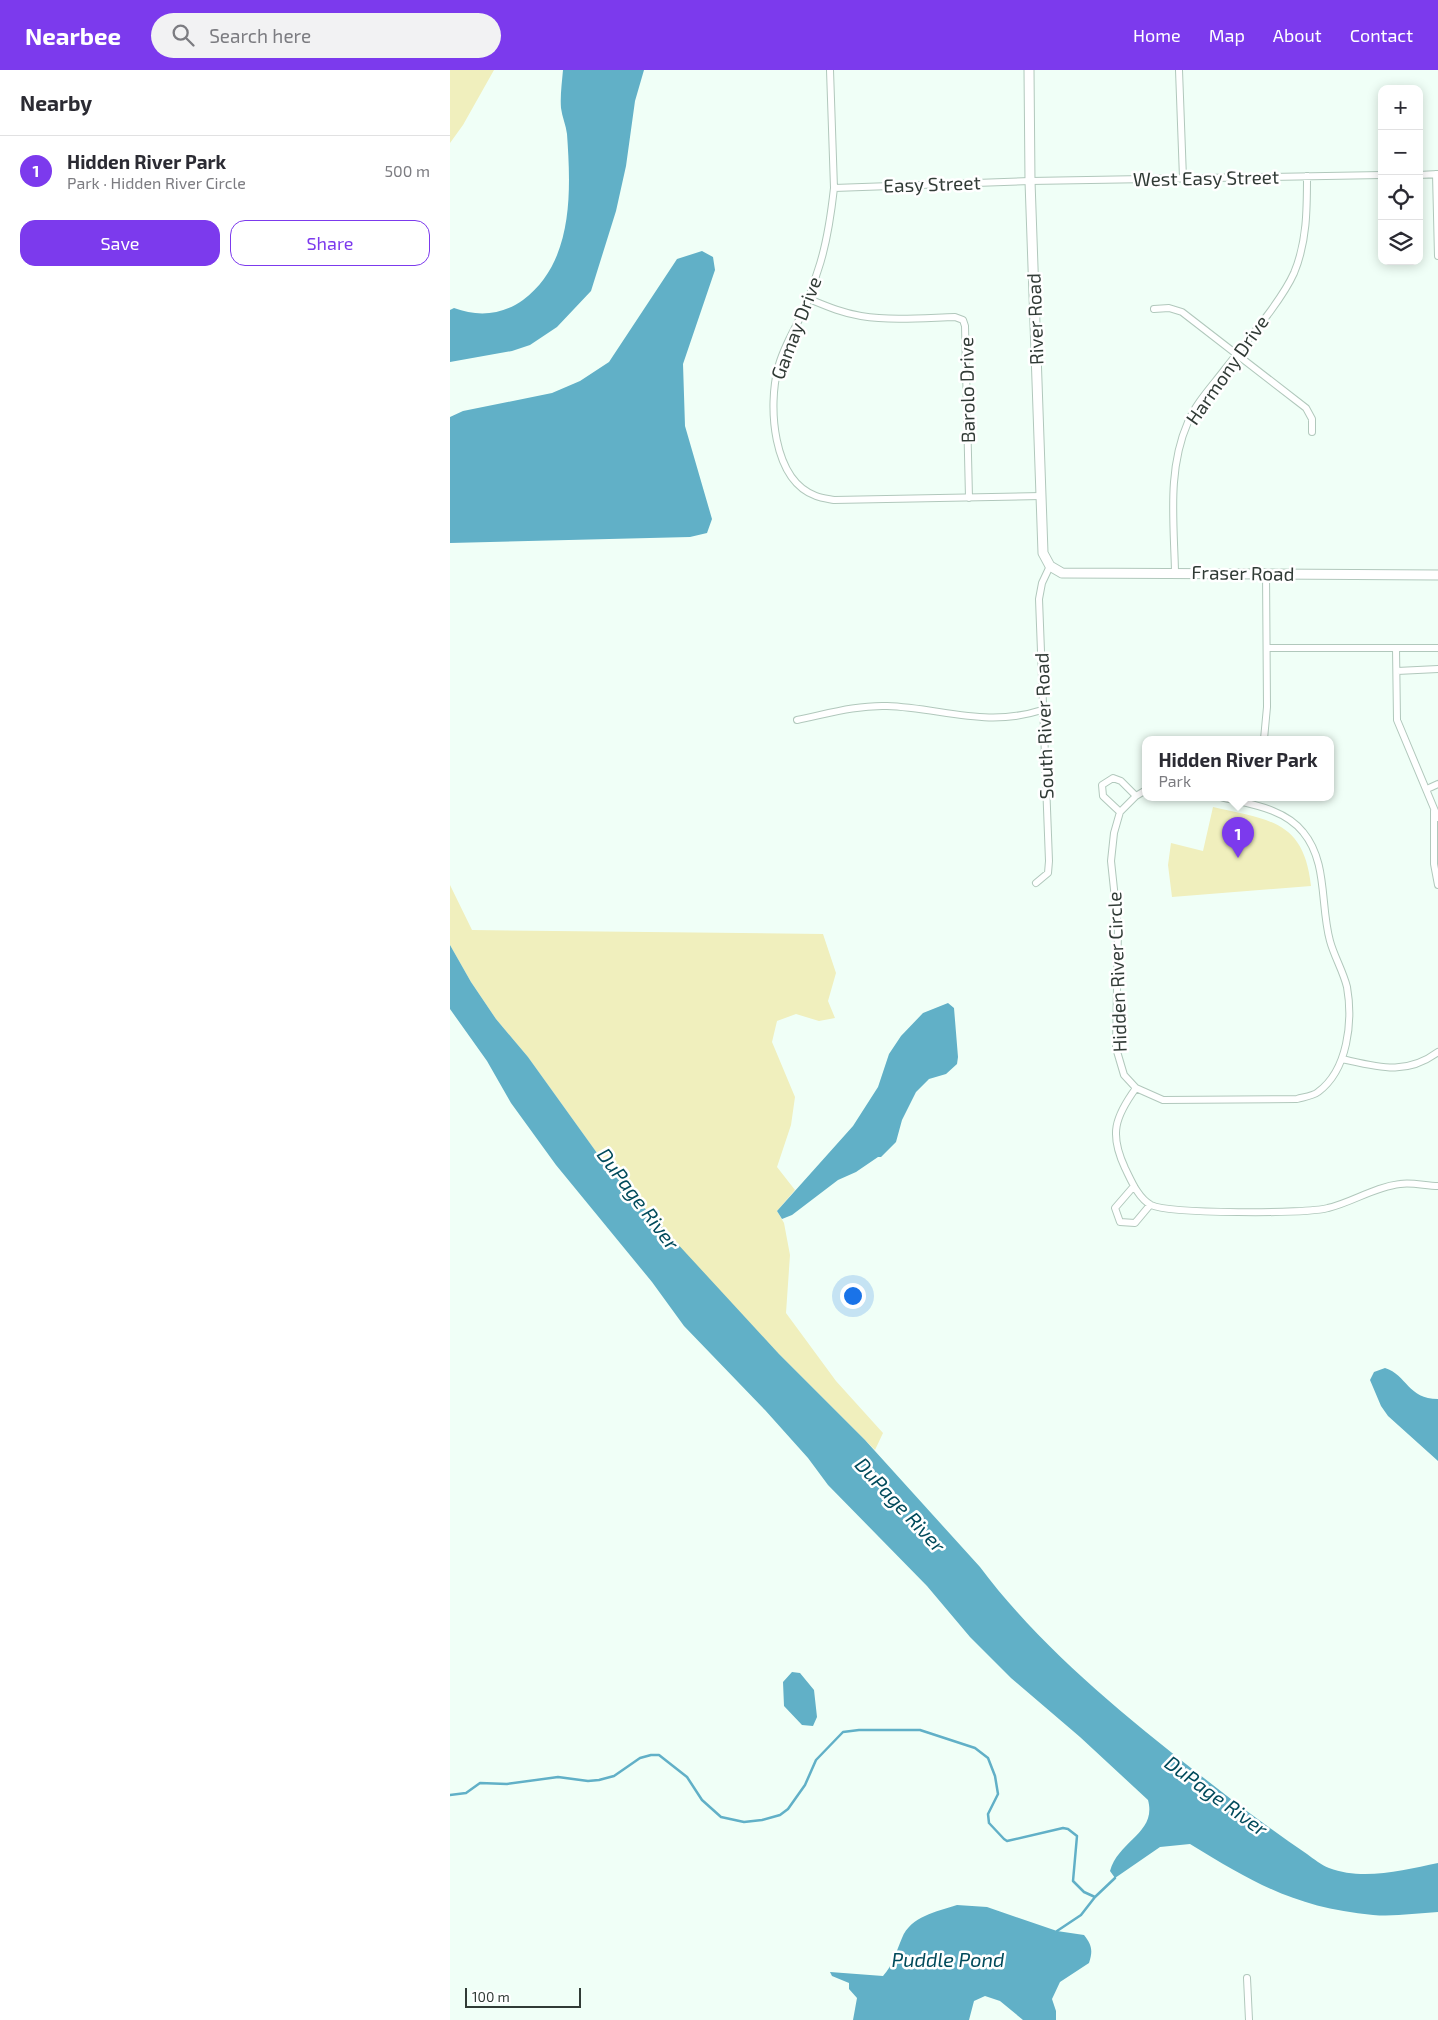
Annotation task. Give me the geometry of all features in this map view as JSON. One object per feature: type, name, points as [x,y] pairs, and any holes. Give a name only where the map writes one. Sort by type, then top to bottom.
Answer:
[{"type":"street","name":"Gamay Drive","points":[[830,70],[834,188],[827,234],[809,299],[778,367],[774,389],[775,432],[779,452],[788,471],[800,486],[815,496],[834,500],[1042,496]]},
{"type":"street","name":"River Road","points":[[1029,70],[1030,181],[1043,553],[1050,566]]},
{"type":"street","points":[[1179,70],[1183,178]]},
{"type":"street","points":[[1423,175],[1437,174],[1438,256]]},
{"type":"street","name":"West Easy Street","points":[[1030,181],[1378,175]]},
{"type":"street","name":"Harmony Drive","points":[[1175,572],[1174,468],[1188,421],[1293,274],[1302,246],[1308,217],[1307,176]]},
{"type":"street","name":"Easy Street","points":[[834,188],[1030,181]]},
{"type":"street","name":"Barolo Drive","points":[[809,299],[837,310],[860,316],[887,319],[955,317],[963,320],[965,326],[969,498]]},
{"type":"street","points":[[1154,309],[1169,308],[1182,312],[1237,354],[1306,408],[1312,419],[1312,432]]},
{"type":"street","name":"Fraser Road","points":[[1050,566],[1062,573],[1266,572],[1438,575]]},
{"type":"street","name":"South River Road","points":[[1036,883],[1048,873],[1049,862],[1039,599],[1042,583],[1050,566]]},
{"type":"street","points":[[1264,736],[1267,707],[1266,572]]},
{"type":"street","points":[[1267,648],[1438,648]]},
{"type":"street","points":[[1396,648],[1397,720],[1438,818]]},
{"type":"street","points":[[1396,671],[1438,669]]},
{"type":"street","points":[[797,720],[850,708],[872,706],[912,708],[970,718],[1024,715],[1042,710]]},
{"type":"street","points":[[1136,796],[1120,781],[1113,778],[1102,785],[1103,796],[1120,812],[1142,792]]},
{"type":"street","points":[[1427,789],[1438,784]]},
{"type":"street","points":[[1249,801],[1273,810],[1294,822],[1312,843],[1316,853],[1330,941],[1346,985],[1349,1003],[1342,1060],[1332,1079],[1317,1093],[1297,1099],[1163,1100],[1136,1088],[1120,1110],[1115,1133],[1123,1164],[1134,1186],[1150,1205],[1174,1211],[1304,1211],[1328,1208],[1370,1191],[1401,1184],[1438,1186]]},
{"type":"street","points":[[1434,810],[1434,864],[1438,885]]},
{"type":"street","name":"Hidden River Circle","points":[[1120,812],[1114,833],[1111,861],[1118,928],[1116,1048],[1124,1076],[1136,1088]]},
{"type":"street","points":[[1342,1060],[1381,1068],[1406,1068],[1429,1059],[1438,1052]]},
{"type":"street","points":[[1134,1186],[1116,1208],[1120,1222],[1135,1223],[1150,1205]]},
{"type":"street","points":[[1247,1978],[1249,2020]]},
{"type":"green space","points":[[450,70],[494,70],[463,125],[450,143]]},
{"type":"green space","points":[[1213,807],[1267,820],[1292,835],[1301,848],[1307,864],[1311,886],[1172,897],[1168,865],[1171,843],[1203,851]]},
{"type":"green space","points":[[450,885],[472,930],[823,934],[836,973],[828,1001],[835,1018],[819,1021],[796,1014],[777,1021],[772,1042],[795,1097],[791,1125],[777,1167],[795,1190],[777,1211],[784,1223],[790,1255],[786,1313],[836,1381],[883,1433],[875,1450],[779,1354],[650,1216],[597,1153],[528,1057],[496,1019],[471,982],[450,945]]},
{"type":"water","points":[[563,70],[644,70],[635,101],[626,166],[616,211],[591,291],[557,327],[530,345],[512,351],[450,362],[450,310],[454,308],[472,313],[490,313],[515,305],[540,284],[552,266],[560,246],[566,224],[569,179],[567,134],[561,108]]},
{"type":"water","points":[[702,251],[713,257],[715,270],[683,364],[685,426],[712,519],[707,533],[690,537],[450,543],[450,417],[463,411],[552,393],[580,381],[609,362],[677,259]]},
{"type":"water","name":"DuPage River","points":[[450,945],[471,982],[496,1019],[528,1057],[597,1153],[627,1189],[779,1354],[865,1440],[980,1567],[1036,1633],[1100,1693],[1168,1750],[1236,1803],[1323,1865],[1342,1872],[1369,1874],[1398,1871],[1438,1863],[1438,1912],[1373,1915],[1346,1912],[1298,1900],[1256,1882],[1190,1844],[1160,1847],[1115,1878],[1110,1871],[1121,1851],[1147,1821],[1149,1811],[1148,1800],[1080,1737],[1011,1678],[970,1637],[927,1586],[828,1485],[808,1458],[765,1410],[684,1326],[652,1282],[556,1165],[511,1103],[487,1061],[450,1009]]},
{"type":"water","points":[[948,1003],[954,1008],[957,1064],[946,1074],[929,1079],[916,1092],[902,1120],[896,1142],[881,1157],[838,1180],[792,1215],[782,1219],[777,1211],[853,1126],[878,1087],[889,1054],[901,1036],[923,1013]]},
{"type":"water","points":[[1385,1368],[1392,1371],[1420,1395],[1438,1399],[1438,1461],[1388,1416],[1381,1406],[1370,1380],[1374,1372]]},
{"type":"water","points":[[792,1672],[800,1673],[814,1690],[817,1717],[813,1726],[802,1725],[784,1706],[783,1682]]},
{"type":"water","name":"Puddle Pond","points":[[957,1905],[987,1907],[1057,1931],[1084,1935],[1091,1948],[1089,1963],[1060,1982],[1052,1999],[1056,2011],[1056,2020],[1023,2020],[1000,2001],[985,1996],[974,2001],[969,2020],[853,2020],[857,1998],[849,1989],[849,1983],[832,1976],[830,1972],[883,1976],[892,1963],[902,1938],[911,1925],[925,1916]]},
{"type":"waterway","points":[[450,1795],[466,1793],[480,1783],[507,1784],[558,1777],[588,1781],[599,1780],[614,1776],[640,1758],[659,1755],[687,1777],[702,1800],[721,1817],[744,1822],[762,1820],[780,1815],[788,1809],[805,1785],[816,1760],[843,1732],[859,1730],[920,1730],[975,1748],[988,1758],[995,1776],[998,1794],[988,1814],[989,1823],[1004,1839],[1007,1841],[1063,1828],[1068,1829],[1077,1836],[1073,1881],[1084,1892],[1095,1897]]},
{"type":"waterway","points":[[1057,1931],[1081,1915],[1095,1897],[1115,1878]]},
{"type":"place","name":"Hidden River Park","points":[[1238,858]]}]
